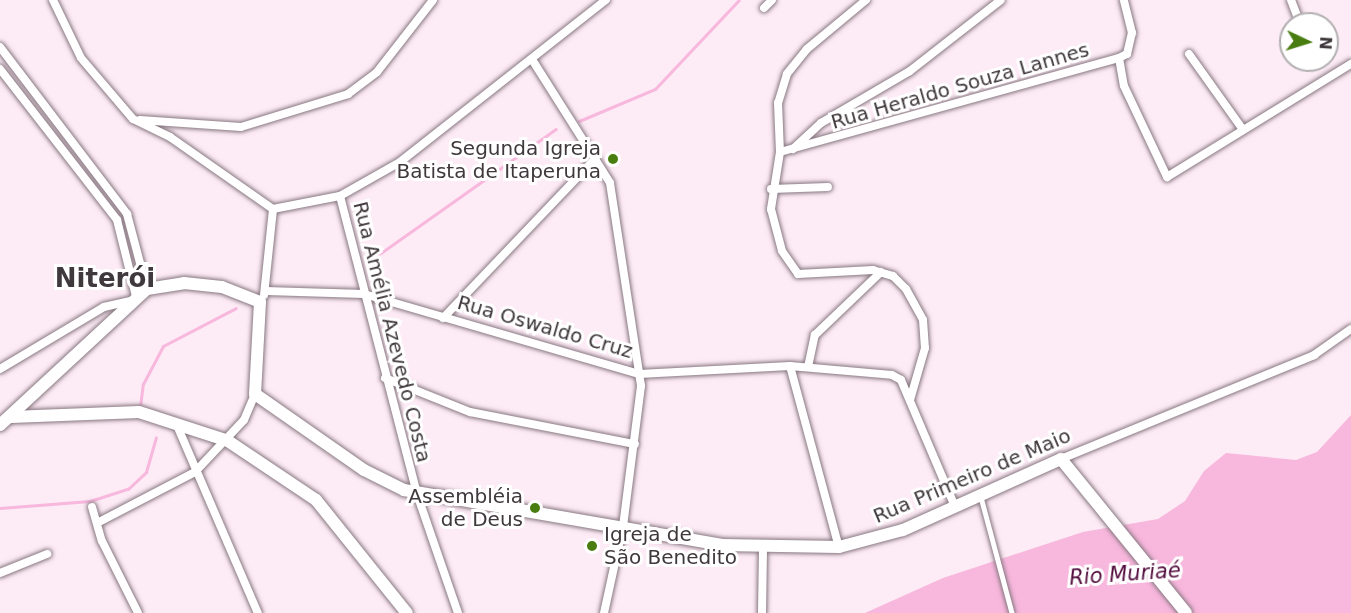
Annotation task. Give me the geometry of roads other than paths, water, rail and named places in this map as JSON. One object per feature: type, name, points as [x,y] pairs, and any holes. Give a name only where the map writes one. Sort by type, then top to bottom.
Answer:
[{"type":"main road","name":"Rua Oswaldo Cruz","points":[[133,299],[147,289],[184,283],[263,296]]},
{"type":"main road","points":[[255,394],[263,296]]},
{"type":"main road","points":[[0,425],[133,299]]},
{"type":"main road","name":"Rua Primeiro de Maio","points":[[255,394],[364,470],[417,494],[763,547],[839,547],[903,530],[954,504],[981,495],[1061,459]]},
{"type":"main road","points":[[11,417],[90,410],[175,420],[228,441],[316,500],[407,613]]},
{"type":"main road","points":[[1061,459],[1106,511],[1186,613]]},
{"type":"street","points":[[52,0],[81,58],[133,119],[170,137],[273,209],[340,196],[400,162],[533,61],[606,0]]},
{"type":"street","points":[[133,119],[240,127],[348,94],[377,72],[433,0]]},
{"type":"street","points":[[764,8],[772,0]]},
{"type":"street","points":[[866,0],[807,49],[787,74],[778,103],[780,152],[771,189],[778,241],[798,274],[881,273],[906,289],[923,320],[925,348],[910,400]]},
{"type":"street","points":[[793,149],[821,123],[918,65],[1001,0]]},
{"type":"street","name":"Rua Heraldo Souza Lannes","points":[[780,152],[1119,58],[1127,54],[1132,33],[1124,0]]},
{"type":"street","points":[[0,47],[127,214],[147,289]]},
{"type":"street","points":[[1189,54],[1241,127]]},
{"type":"street","points":[[1119,58],[1124,86],[1167,177],[1241,127],[1351,64]]},
{"type":"street","points":[[533,61],[596,158],[616,205],[639,374],[642,402],[623,526],[604,613]]},
{"type":"street","points":[[0,69],[117,220],[133,299]]},
{"type":"street","points":[[30,108],[40,100]]},
{"type":"street","points":[[443,318],[596,158]]},
{"type":"street","points":[[771,189],[828,188]]},
{"type":"street","name":"Rua Amélia Azevedo Costa","points":[[340,196],[385,378],[417,494],[458,613]]},
{"type":"street","points":[[263,296],[273,209]]},
{"type":"street","points":[[808,367],[814,335],[881,273]]},
{"type":"street","name":"Rua Oswaldo Cruz","points":[[263,296],[364,294],[639,374],[790,366],[892,375],[910,400],[954,504]]},
{"type":"street","name":"Rua Oswaldo Cruz","points":[[0,369],[104,307],[133,299]]},
{"type":"street","name":"Rua Primeiro de Maio","points":[[1061,459],[1314,355],[1351,329]]},
{"type":"street","points":[[790,366],[839,547]]},
{"type":"street","points":[[385,378],[470,412],[635,444]]},
{"type":"street","points":[[99,522],[195,472],[228,441],[255,394]]},
{"type":"street","points":[[175,420],[195,472],[258,613]]},
{"type":"street","points":[[92,507],[99,522],[102,541],[138,613]]},
{"type":"street","points":[[762,613],[763,547]]},
{"type":"street","points":[[0,573],[47,554]]},
{"type":"lane","points":[[981,495],[1012,613]]},
{"type":"water","name":"Rio Muriaé","points":[[1351,415],[1351,613],[865,613],[943,578],[1083,532],[1158,519],[1185,501],[1204,471],[1226,453],[1296,460],[1317,452]]},
{"type":"waterway","points":[[579,121],[655,89],[739,0]]},
{"type":"waterway","points":[[368,262],[556,129]]},
{"type":"waterway","points":[[140,407],[143,384],[163,346],[236,308]]},
{"type":"waterway","points":[[0,508],[90,501],[128,489],[146,472],[156,437]]},
{"type":"place","name":"Segunda Igreja Batista de Itaperuna","points":[[613,159]]},
{"type":"place","name":"Assembléia de Deus","points":[[535,508]]},
{"type":"place","name":"Igreja de São Benedito","points":[[592,546]]},
{"type":"district","name":"Niterói","points":[[105,279]]}]
